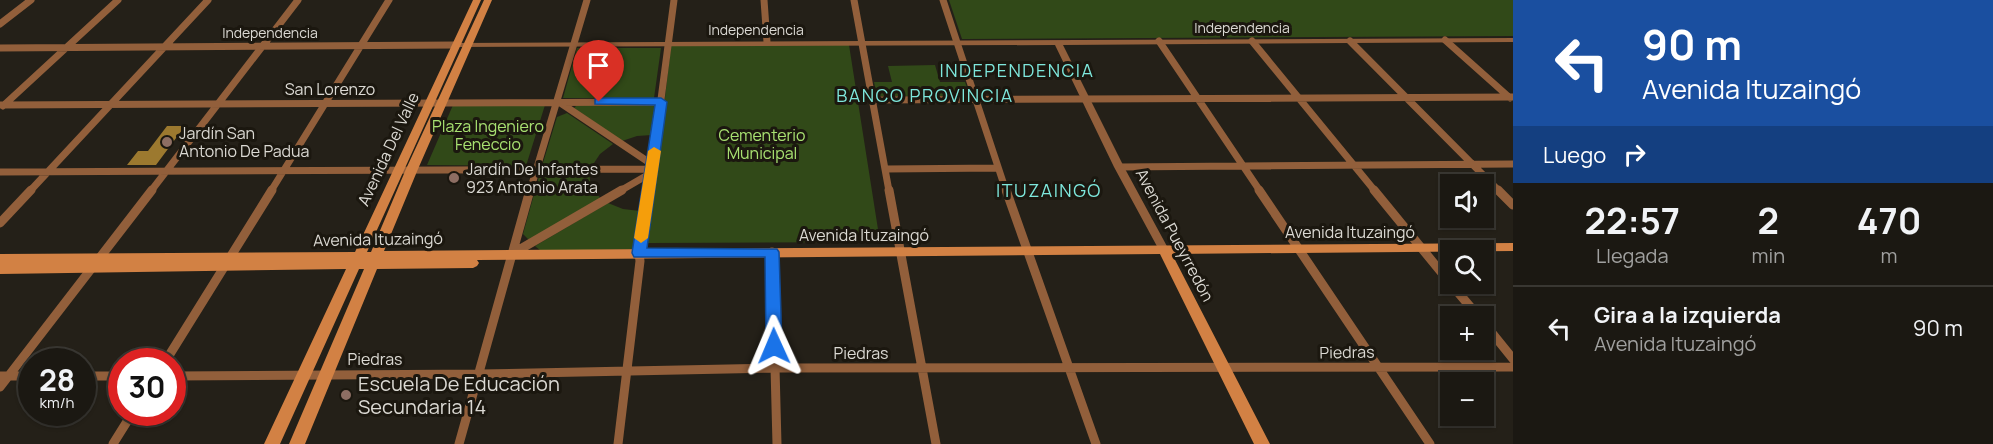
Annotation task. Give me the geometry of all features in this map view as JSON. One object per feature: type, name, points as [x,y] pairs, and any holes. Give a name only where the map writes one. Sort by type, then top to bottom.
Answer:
[{"type":"main road","name":"Avenida Del Valle","points":[[272,444],[477,0]]},
{"type":"main road","name":"Avenida Del Valle","points":[[297,444],[412,170],[488,0]]},
{"type":"main road","name":"Avenida Ituzaingó","points":[[0,259],[97,263],[227,262],[1425,251],[1513,247]]},
{"type":"main road","name":"Avenida Ituzaingó","points":[[1425,251],[1440,253]]},
{"type":"main road","name":"Avenida Pueyrredón","points":[[1166,253],[1262,444]]},
{"type":"main road","points":[[1494,254],[1513,254]]},
{"type":"main road","name":"Avenida Ituzaingó","points":[[0,269],[97,263]]},
{"type":"street","points":[[0,24],[31,0]]},
{"type":"street","points":[[1,106],[118,0]]},
{"type":"street","points":[[0,223],[208,0]]},
{"type":"street","points":[[0,387],[4,376],[97,263],[298,0]]},
{"type":"street","points":[[174,348],[389,0]]},
{"type":"street","points":[[459,444],[536,170],[587,0]]},
{"type":"street","points":[[618,444],[639,257],[674,0]]},
{"type":"street","points":[[764,0],[767,42]]},
{"type":"street","points":[[854,0],[936,444]]},
{"type":"street","points":[[943,0],[998,168],[1096,444]]},
{"type":"street","points":[[1350,40],[1513,205]]},
{"type":"street","points":[[1445,40],[1512,98]]},
{"type":"street","name":"Independencia","points":[[0,48],[574,46],[767,42],[863,44],[1513,40]]},
{"type":"street","points":[[1159,41],[1430,444]]},
{"type":"street","points":[[1252,41],[1440,269]]},
{"type":"street","name":"Avenida Pueyrredón","points":[[1057,42],[1119,167],[1166,253]]},
{"type":"street","points":[[873,100],[1512,98]]},
{"type":"street","points":[[558,102],[652,169]]},
{"type":"street","name":"San Lorenzo","points":[[1,106],[661,102]]},
{"type":"street","points":[[1119,167],[1513,165]]},
{"type":"street","points":[[885,169],[998,168]]},
{"type":"street","points":[[0,172],[652,169]]},
{"type":"street","points":[[511,258],[652,169]]},
{"type":"street","points":[[772,256],[777,444]]},
{"type":"street","points":[[1460,294],[1470,306]]},
{"type":"street","points":[[1494,335],[1513,359]]},
{"type":"street","name":"Piedras","points":[[186,376],[480,374],[775,368],[1513,367]]},
{"type":"street","points":[[113,444],[124,426]]},
{"type":"green space","points":[[949,0],[1513,0],[1513,36],[962,39]]},
{"type":"green space","name":"Cementerio Municipal","points":[[849,45],[880,242],[648,243],[671,46]]},
{"type":"green space","points":[[577,48],[661,48],[654,98],[563,98]]},
{"type":"green space","points":[[935,65],[940,82],[965,82],[970,96],[877,96],[874,82],[892,82],[888,66]]},
{"type":"green space","name":"Plaza Ingeniero Feneccio","points":[[578,104],[657,104],[652,135],[637,136],[622,141],[574,108]]},
{"type":"green space","name":"Plaza Ingeniero Feneccio","points":[[453,105],[545,105],[526,166],[427,165]]},
{"type":"green space","name":"Plaza Ingeniero Feneccio","points":[[567,113],[613,144],[600,154],[592,166],[542,166],[557,117]]},
{"type":"green space","name":"Plaza Ingeniero Feneccio","points":[[540,173],[589,173],[591,186],[601,199],[529,240],[523,234]]},
{"type":"green space","points":[[608,203],[623,209],[640,211],[634,249],[541,251],[535,246]]},
{"type":"building","points":[[167,126],[185,126],[156,165],[127,165],[138,151],[148,151]]},
{"type":"slow traffic","points":[[641,238],[654,151]]},
{"type":"place","name":"Jardín San Antonio De Padua","points":[[167,142]]},
{"type":"place","name":"Jardín De Infantes 923 Antonio Arata","points":[[454,178]]},
{"type":"place","name":"Escuela De Educación Secundaria 14","points":[[346,395]]},
{"type":"district","name":"INDEPENDENCIA","points":[[1017,71]]},
{"type":"district","name":"BANCO PROVINCIA","points":[[925,96]]},
{"type":"district","name":"ITUZAINGÓ","points":[[1049,191]]},
{"type":"route","points":[[599,102],[661,102],[639,253],[772,252],[774,346]]}]
